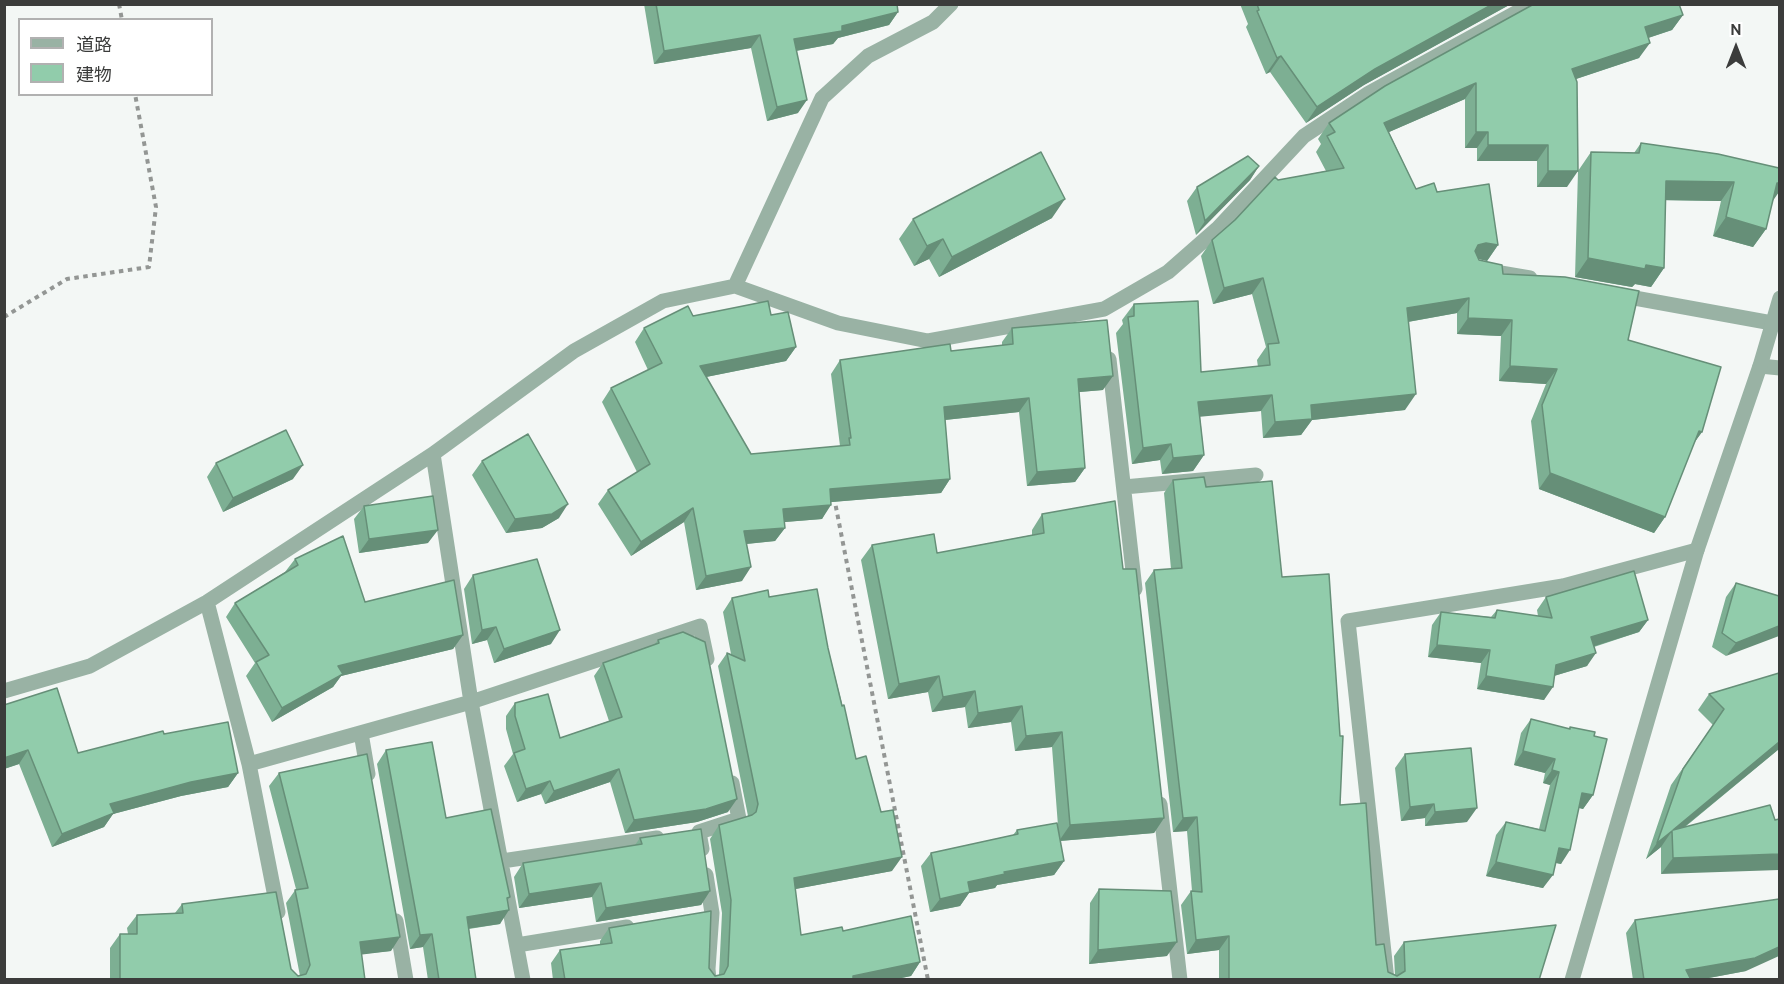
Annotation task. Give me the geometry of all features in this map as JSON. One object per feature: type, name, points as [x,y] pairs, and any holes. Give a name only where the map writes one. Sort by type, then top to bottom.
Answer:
[{"type":"street","points":[[735,286],[822,98],[868,56],[933,22],[951,4]]},
{"type":"street","points":[[4,692],[90,666],[207,602],[433,454],[574,351],[663,301],[735,286],[838,323],[928,341],[1105,315],[1168,272],[1209,236],[1304,136],[1369,93],[1532,4]]},
{"type":"street","points":[[1474,268],[1544,281]]},
{"type":"street","points":[[1603,292],[1772,323]]},
{"type":"street","points":[[1572,980],[1697,550],[1760,366],[1779,298]]},
{"type":"street","points":[[1108,345],[1137,604]]},
{"type":"street","points":[[1760,366],[1779,368]]},
{"type":"street","points":[[433,454],[471,702],[524,980]]},
{"type":"street","points":[[1124,487],[1256,475]]},
{"type":"street","points":[[1386,980],[1347,621],[1563,586],[1697,550]]},
{"type":"street","points":[[207,602],[249,764],[279,921]]},
{"type":"street","points":[[249,764],[471,702],[700,626],[709,672]]},
{"type":"street","points":[[361,733],[372,791]]},
{"type":"street","points":[[502,861],[687,833],[739,819],[730,773]]},
{"type":"street","points":[[1158,792],[1180,980]]},
{"type":"street","points":[[687,833],[706,914],[709,980]]},
{"type":"street","points":[[393,909],[406,980]]},
{"type":"street","points":[[517,945],[643,924]]},
{"type":"path","points":[[4,317],[67,279],[148,267],[156,207],[135,96]]},
{"type":"path","points":[[832,487],[928,980]]},
{"type":"building","points":[[656,4],[897,4],[898,12],[842,26],[842,31],[794,39],[807,100],[777,107],[760,35],[664,51]]},
{"type":"building","points":[[1257,4],[1493,4],[1375,69],[1317,107],[1281,56],[1277,58],[1257,11],[1259,10]]},
{"type":"building","points":[[1534,4],[1679,4],[1683,15],[1645,27],[1650,43],[1572,69],[1577,82],[1578,171],[1548,171],[1548,145],[1488,145],[1488,132],[1476,132],[1476,83],[1384,123],[1416,189],[1434,183],[1437,192],[1489,184],[1498,245],[1486,243],[1478,245],[1475,251],[1479,260],[1502,265],[1503,274],[1565,277],[1639,291],[1628,340],[1721,367],[1702,432],[1699,431],[1665,517],[1550,473],[1542,405],[1557,369],[1510,366],[1512,320],[1468,318],[1469,298],[1407,308],[1416,394],[1311,405],[1312,419],[1275,422],[1272,395],[1198,402],[1204,455],[1173,458],[1171,444],[1143,448],[1128,317],[1134,316],[1134,304],[1198,301],[1201,372],[1270,365],[1268,344],[1279,343],[1263,278],[1224,288],[1212,240],[1235,220],[1275,177],[1278,180],[1344,168],[1327,136],[1335,132],[1329,123],[1385,86]]},
{"type":"building","points":[[1641,143],[1718,154],[1779,168],[1779,183],[1777,183],[1766,229],[1726,217],[1734,182],[1666,181],[1664,268],[1646,265],[1645,269],[1588,258],[1591,152],[1639,153]]},
{"type":"building","points":[[1041,152],[1065,199],[952,257],[943,239],[927,246],[913,219]]},
{"type":"building","points":[[1248,156],[1259,166],[1205,221],[1197,187]]},
{"type":"building","points":[[768,301],[771,315],[788,312],[796,347],[700,366],[751,454],[850,445],[849,438],[851,438],[840,360],[950,344],[951,351],[1013,344],[1012,328],[1107,320],[1113,376],[1078,379],[1085,468],[1037,472],[1029,398],[944,407],[950,479],[830,489],[831,505],[783,509],[785,528],[744,531],[751,567],[706,576],[693,508],[641,542],[608,490],[650,464],[611,388],[662,363],[644,328],[688,306],[693,316]]},
{"type":"building","points":[[286,430],[303,465],[233,498],[216,463]]},
{"type":"building","points":[[528,434],[568,504],[552,514],[515,519],[482,461]]},
{"type":"building","points":[[1204,477],[1206,487],[1272,481],[1282,577],[1329,574],[1340,736],[1343,736],[1340,805],[1366,803],[1376,945],[1384,944],[1388,972],[1397,976],[1405,971],[1404,942],[1556,925],[1539,980],[1229,980],[1229,936],[1196,940],[1191,891],[1202,892],[1197,817],[1183,818],[1154,570],[1182,568],[1173,480]]},
{"type":"building","points":[[433,496],[438,530],[369,539],[364,506]]},
{"type":"building","points":[[1115,501],[1123,569],[1136,569],[1164,818],[1070,825],[1062,732],[1026,736],[1022,706],[978,713],[975,691],[943,697],[939,676],[899,684],[872,545],[934,534],[937,553],[1044,533],[1042,514]]},
{"type":"building","points":[[343,536],[365,602],[454,580],[463,635],[338,666],[343,674],[282,708],[256,662],[269,655],[235,603],[298,565],[295,559]]},
{"type":"building","points":[[537,559],[560,630],[504,649],[496,627],[482,630],[473,575]]},
{"type":"building","points":[[1634,571],[1648,620],[1591,637],[1596,653],[1556,665],[1553,687],[1486,676],[1490,650],[1437,645],[1441,612],[1495,618],[1497,610],[1552,618],[1546,597]]},
{"type":"building","points":[[1736,583],[1779,596],[1779,626],[1736,643],[1722,633]]},
{"type":"building","points":[[817,589],[828,648],[856,759],[866,756],[881,812],[893,810],[902,857],[794,878],[801,935],[842,927],[843,931],[911,916],[920,962],[853,976],[853,980],[565,980],[560,950],[612,943],[609,928],[711,911],[709,968],[715,976],[724,974],[728,966],[731,900],[719,825],[752,815],[756,812],[758,804],[727,653],[745,661],[732,598],[768,590],[769,597]]},
{"type":"building","points":[[683,632],[705,642],[737,799],[706,809],[634,820],[619,769],[554,791],[550,781],[526,789],[514,753],[525,749],[515,716],[515,703],[548,694],[560,738],[622,717],[603,663]]},
{"type":"building","points":[[1779,673],[1779,742],[1673,830],[1770,805],[1775,820],[1779,819],[1779,854],[1673,858],[1672,831],[1657,843],[1683,769],[1724,709],[1709,694]]},
{"type":"building","points":[[57,688],[78,753],[163,731],[164,734],[228,722],[238,773],[191,782],[110,804],[114,813],[62,834],[28,750],[4,758],[4,705]]},
{"type":"building","points":[[1531,719],[1570,729],[1570,727],[1595,732],[1594,736],[1607,739],[1593,795],[1582,793],[1570,850],[1559,848],[1553,875],[1496,862],[1506,822],[1545,831],[1559,772],[1552,770],[1555,759],[1523,751]]},
{"type":"building","points":[[432,742],[446,818],[491,809],[510,897],[507,898],[509,910],[467,917],[476,980],[439,980],[432,934],[420,935],[386,750]]},
{"type":"building","points":[[1471,748],[1477,808],[1435,812],[1434,804],[1410,807],[1405,754]]},
{"type":"building","points":[[367,754],[400,937],[360,942],[365,980],[120,980],[120,934],[137,934],[137,915],[183,913],[182,904],[276,892],[291,969],[298,976],[306,974],[310,965],[295,890],[308,888],[279,773]]},
{"type":"building","points":[[1057,823],[1064,861],[1004,872],[1005,874],[968,882],[970,892],[940,899],[931,853],[1018,834],[1017,830]]},
{"type":"building","points":[[701,829],[710,891],[606,908],[601,883],[529,894],[523,863],[642,844],[640,838]]},
{"type":"building","points":[[1099,889],[1171,891],[1177,942],[1098,950]]},
{"type":"building","points":[[1779,899],[1779,947],[1755,958],[1686,970],[1691,980],[1644,980],[1635,920]]}]
